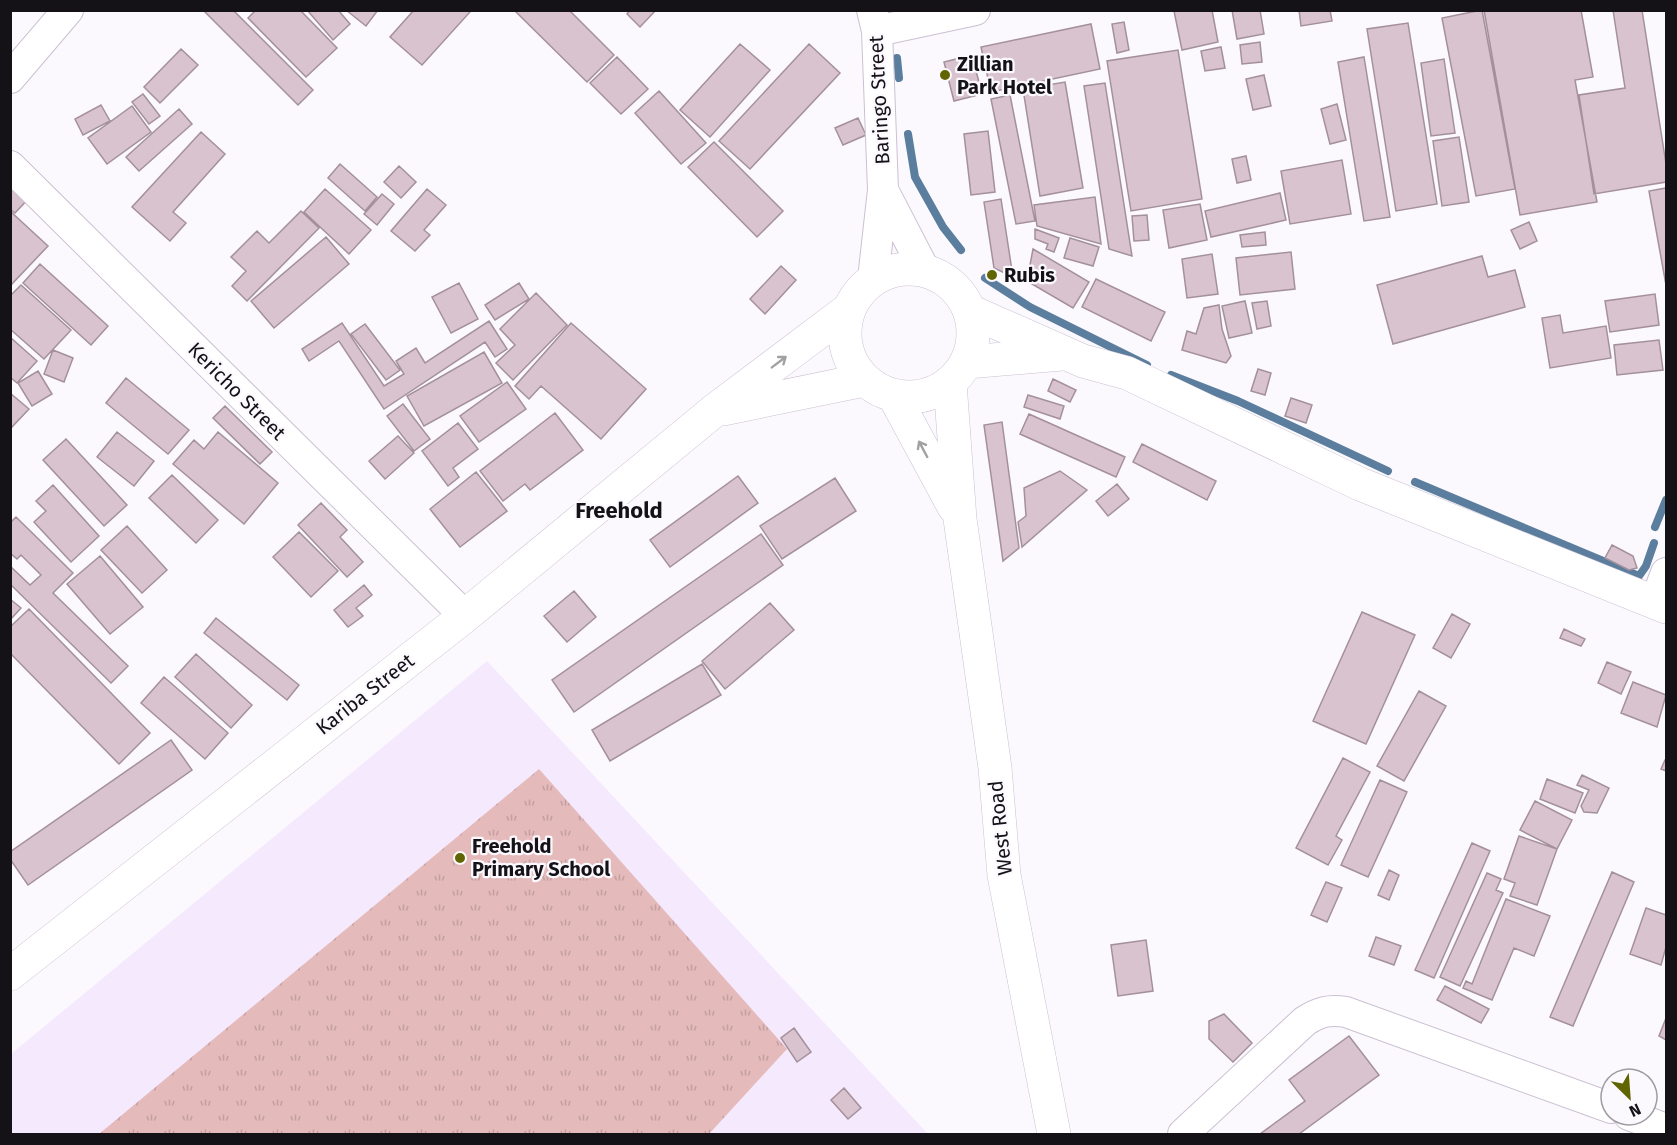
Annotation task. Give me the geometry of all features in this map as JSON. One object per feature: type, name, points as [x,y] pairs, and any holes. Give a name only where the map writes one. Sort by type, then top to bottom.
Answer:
[{"type":"street","points":[[10,78],[69,10]]},
{"type":"street","points":[[875,21],[975,10]]},
{"type":"street","name":"Baringo Street","points":[[873,279],[884,190],[875,21]]},
{"type":"street","name":"Kericho Street","points":[[10,166],[465,616]]},
{"type":"street","name":"Baringo Street","points":[[884,190],[925,270]]},
{"type":"street","points":[[958,373],[972,346],[973,328],[970,312],[953,285],[925,270],[908,268],[873,279],[859,292],[849,309],[844,328],[845,347],[852,365],[864,380],[878,390],[894,396],[923,396],[958,373],[1066,354]]},
{"type":"street","name":"Kariba Street","points":[[10,974],[465,616],[715,410],[849,309]]},
{"type":"street","points":[[970,312],[1083,362],[1127,374],[1360,484],[1663,594]]},
{"type":"street","name":"West Road","points":[[958,373],[960,519],[995,768],[1004,875],[1054,1134]]},
{"type":"street","points":[[715,410],[864,380]]},
{"type":"street","name":"West Road","points":[[894,396],[960,519]]},
{"type":"street","points":[[1183,1134],[1305,1022],[1317,1014],[1333,1010],[1346,1012],[1599,1104]]},
{"type":"shaded area","name":"Freehold Primary School","points":[[487,661],[928,1134],[11,1134],[11,1054]]},
{"type":"green space","points":[[539,769],[787,1049],[709,1134],[99,1134]]},
{"type":"building","points":[[203,10],[233,10],[313,90],[298,105]]},
{"type":"building","points":[[256,10],[300,10],[337,48],[306,77],[248,18]]},
{"type":"building","points":[[307,10],[338,10],[350,24],[333,40]]},
{"type":"building","points":[[346,10],[378,10],[366,26]]},
{"type":"building","points":[[414,10],[469,10],[470,12],[422,65],[390,37]]},
{"type":"building","points":[[514,10],[569,10],[614,55],[587,82]]},
{"type":"building","points":[[630,10],[656,10],[640,27],[627,14]]},
{"type":"building","points":[[1212,10],[1218,42],[1182,50],[1174,11]]},
{"type":"building","points":[[1232,10],[1260,10],[1264,34],[1237,39]]},
{"type":"building","points":[[1299,10],[1330,10],[1332,21],[1301,26]]},
{"type":"building","points":[[1482,10],[1515,189],[1476,196],[1442,18]]},
{"type":"building","points":[[1484,10],[1581,10],[1593,77],[1575,80],[1597,202],[1520,215]]},
{"type":"building","points":[[1613,10],[1642,10],[1666,164],[1666,182],[1594,194],[1579,95],[1625,88]]},
{"type":"building","points":[[1124,22],[1129,50],[1117,53],[1112,24]]},
{"type":"building","points":[[1408,23],[1437,204],[1396,211],[1367,29]]},
{"type":"building","points":[[1091,24],[1100,69],[991,92],[981,47]]},
{"type":"building","points":[[1260,42],[1262,62],[1242,64],[1240,45]]},
{"type":"building","points":[[740,44],[770,70],[710,137],[680,110]]},
{"type":"building","points":[[809,44],[840,73],[750,169],[719,141]]},
{"type":"building","points":[[1221,47],[1225,68],[1205,71],[1201,51]]},
{"type":"building","points":[[181,49],[198,65],[160,103],[144,87]]},
{"type":"building","points":[[1178,50],[1202,199],[1131,211],[1107,61]]},
{"type":"building","points":[[972,55],[982,94],[954,101],[944,62]]},
{"type":"building","points":[[617,57],[648,89],[621,114],[590,83]]},
{"type":"building","points":[[1364,57],[1390,217],[1364,221],[1338,62]]},
{"type":"building","points":[[1444,59],[1455,133],[1431,136],[1421,63]]},
{"type":"building","points":[[1264,75],[1271,106],[1253,110],[1246,79]]},
{"type":"building","points":[[1065,82],[1083,188],[1040,196],[1023,89]]},
{"type":"building","points":[[1105,83],[1132,256],[1109,249],[1084,86]]},
{"type":"building","points":[[659,91],[706,143],[681,164],[635,113]]},
{"type":"building","points":[[143,94],[160,116],[149,124],[132,102]]},
{"type":"building","points":[[1010,95],[1035,221],[1016,224],[991,99]]},
{"type":"building","points":[[1337,104],[1346,140],[1330,144],[1321,109]]},
{"type":"building","points":[[101,105],[110,121],[83,135],[75,119]]},
{"type":"building","points":[[132,106],[151,132],[107,164],[88,138]]},
{"type":"building","points":[[179,109],[192,124],[139,171],[126,157]]},
{"type":"building","points":[[858,118],[866,135],[843,145],[835,128]]},
{"type":"building","points":[[988,131],[995,192],[971,195],[964,134]]},
{"type":"building","points":[[201,132],[225,154],[173,212],[186,223],[170,241],[132,207]]},
{"type":"building","points":[[1459,137],[1469,202],[1442,206],[1433,141]]},
{"type":"building","points":[[714,142],[783,211],[757,237],[688,167]]},
{"type":"building","points":[[1246,156],[1251,180],[1237,183],[1232,159]]},
{"type":"building","points":[[1342,160],[1351,214],[1290,224],[1281,171]]},
{"type":"building","points":[[340,164],[377,197],[365,211],[328,178]]},
{"type":"building","points":[[399,166],[416,182],[401,198],[384,182]]},
{"type":"building","points":[[10,183],[29,198],[15,213],[10,209]]},
{"type":"building","points":[[1666,188],[1666,285],[1649,191]]},
{"type":"building","points":[[325,189],[371,230],[349,254],[304,212]]},
{"type":"building","points":[[427,189],[446,205],[424,230],[430,235],[415,251],[391,231]]},
{"type":"building","points":[[1280,193],[1286,220],[1211,237],[1205,211]]},
{"type":"building","points":[[382,194],[394,204],[377,225],[364,214]]},
{"type":"building","points":[[1095,197],[1101,244],[1037,226],[1034,205]]},
{"type":"building","points":[[1001,199],[1013,277],[994,268],[984,202]]},
{"type":"building","points":[[1200,204],[1207,240],[1169,248],[1163,210]]},
{"type":"building","points":[[10,211],[48,246],[10,286]]},
{"type":"building","points":[[301,211],[319,228],[247,301],[232,286],[246,271],[231,257],[257,231],[269,243]]},
{"type":"building","points":[[1147,215],[1149,240],[1134,241],[1132,216]]},
{"type":"building","points":[[1529,222],[1537,241],[1520,249],[1511,230]]},
{"type":"building","points":[[1035,229],[1059,238],[1054,252],[1046,249],[1048,244],[1035,239]]},
{"type":"building","points":[[1265,232],[1266,245],[1242,247],[1240,235]]},
{"type":"building","points":[[326,237],[349,264],[274,328],[251,301]]},
{"type":"building","points":[[1070,238],[1099,247],[1093,266],[1064,258]]},
{"type":"building","points":[[1033,249],[1089,282],[1073,308],[1027,281]]},
{"type":"building","points":[[1291,252],[1295,289],[1240,295],[1236,258]]},
{"type":"building","points":[[1212,254],[1218,294],[1187,298],[1182,259]]},
{"type":"building","points":[[1482,256],[1488,277],[1515,270],[1525,307],[1393,344],[1377,285]]},
{"type":"building","points":[[40,264],[108,326],[91,345],[23,283]]},
{"type":"building","points":[[781,266],[796,280],[765,314],[750,299]]},
{"type":"building","points":[[1096,279],[1165,312],[1151,341],[1082,307]]},
{"type":"building","points":[[459,283],[478,319],[451,333],[432,297]]},
{"type":"building","points":[[519,283],[529,299],[495,320],[485,305]]},
{"type":"building","points":[[21,285],[71,330],[44,359],[10,329],[10,296]]},
{"type":"building","points":[[536,293],[567,325],[513,380],[496,363],[515,345],[500,329]]},
{"type":"building","points":[[1655,294],[1659,325],[1610,332],[1605,301]]},
{"type":"building","points":[[1245,301],[1252,333],[1229,338],[1222,306]]},
{"type":"building","points":[[1267,301],[1271,326],[1257,329],[1252,303]]},
{"type":"building","points":[[1219,305],[1222,329],[1231,356],[1226,363],[1182,350],[1187,331],[1196,334],[1204,308]]},
{"type":"building","points":[[1560,315],[1563,333],[1606,326],[1611,358],[1550,368],[1542,318]]},
{"type":"building","points":[[489,321],[507,349],[495,357],[485,342],[384,409],[339,341],[309,361],[302,349],[342,323],[384,386],[404,374],[396,361],[416,348],[425,363]]},
{"type":"building","points":[[571,323],[646,389],[601,439],[541,386],[529,399],[515,386]]},
{"type":"building","points":[[365,324],[400,370],[386,380],[351,334]]},
{"type":"building","points":[[10,337],[37,361],[17,383],[10,377]]},
{"type":"building","points":[[1659,340],[1663,370],[1617,375],[1614,345]]},
{"type":"building","points":[[53,350],[73,358],[64,382],[44,374]]},
{"type":"building","points":[[484,352],[502,383],[424,426],[407,396]]},
{"type":"building","points":[[1258,369],[1271,373],[1265,395],[1251,391]]},
{"type":"building","points":[[38,371],[52,394],[32,406],[18,383]]},
{"type":"building","points":[[126,378],[189,430],[168,454],[106,403]]},
{"type":"building","points":[[1053,379],[1076,390],[1070,402],[1048,391]]},
{"type":"building","points":[[507,382],[526,409],[479,442],[460,416]]},
{"type":"building","points":[[10,393],[29,409],[10,429]]},
{"type":"building","points":[[1028,395],[1064,406],[1060,419],[1024,407]]},
{"type":"building","points":[[1291,398],[1312,405],[1306,423],[1285,416]]},
{"type":"building","points":[[403,404],[430,439],[414,451],[387,416]]},
{"type":"building","points":[[225,406],[272,452],[260,464],[213,418]]},
{"type":"building","points":[[555,413],[583,450],[530,490],[525,484],[503,501],[480,471]]},
{"type":"building","points":[[1029,414],[1125,457],[1116,477],[1020,434]]},
{"type":"building","points":[[1002,422],[1019,548],[1003,561],[984,425]]},
{"type":"building","points":[[458,423],[478,449],[453,468],[459,477],[448,486],[422,451]]},
{"type":"building","points":[[117,432],[154,461],[134,486],[97,457]]},
{"type":"building","points":[[218,432],[278,483],[244,524],[173,464],[194,440],[204,449]]},
{"type":"building","points":[[398,436],[414,453],[385,479],[369,461]]},
{"type":"building","points":[[66,439],[127,505],[104,526],[43,460]]},
{"type":"building","points":[[1142,444],[1216,481],[1207,500],[1133,462]]},
{"type":"building","points":[[1060,471],[1087,490],[1022,547],[1018,522],[1026,516],[1024,488]]},
{"type":"building","points":[[476,472],[507,511],[460,547],[430,509]]},
{"type":"building","points":[[172,475],[218,520],[196,543],[149,498]]},
{"type":"building","points":[[738,476],[758,503],[670,567],[650,540]]},
{"type":"building","points":[[835,478],[856,511],[782,559],[760,526]]},
{"type":"building","points":[[1117,484],[1129,499],[1108,516],[1096,501]]},
{"type":"building","points":[[53,485],[99,536],[71,562],[34,522],[46,511],[36,501]]},
{"type":"building","points":[[321,503],[347,530],[340,537],[363,562],[347,577],[298,525]]},
{"type":"building","points":[[16,517],[73,573],[53,593],[128,666],[111,683],[10,584],[10,566],[30,585],[41,575],[21,555],[17,559],[10,553],[10,523]]},
{"type":"building","points":[[127,526],[167,570],[142,593],[101,550]]},
{"type":"building","points":[[299,532],[338,571],[311,597],[273,557]]},
{"type":"building","points":[[761,534],[783,565],[574,712],[552,680]]},
{"type":"building","points":[[1612,545],[1633,556],[1637,568],[1629,570],[1605,558]]},
{"type":"building","points":[[100,556],[143,607],[110,634],[67,584]]},
{"type":"building","points":[[364,585],[372,595],[356,608],[363,616],[348,627],[334,610]]},
{"type":"building","points":[[574,591],[596,617],[567,642],[544,616]]},
{"type":"building","points":[[10,599],[21,608],[10,620]]},
{"type":"building","points":[[770,603],[794,630],[725,689],[702,661]]},
{"type":"building","points":[[29,609],[150,733],[119,764],[10,653],[10,627]]},
{"type":"building","points":[[1362,612],[1415,635],[1366,744],[1313,721]]},
{"type":"building","points":[[1452,614],[1470,624],[1451,658],[1433,648]]},
{"type":"building","points":[[216,618],[299,685],[287,700],[204,633]]},
{"type":"building","points":[[1564,629],[1585,639],[1581,646],[1560,638]]},
{"type":"building","points":[[196,654],[252,705],[231,728],[175,677]]},
{"type":"building","points":[[1607,662],[1631,672],[1621,694],[1598,683]]},
{"type":"building","points":[[702,664],[721,695],[610,761],[592,730]]},
{"type":"building","points":[[164,677],[228,733],[205,759],[141,703]]},
{"type":"building","points":[[1633,682],[1666,695],[1657,727],[1621,713]]},
{"type":"building","points":[[1419,691],[1446,706],[1404,781],[1377,766]]},
{"type":"building","points":[[171,740],[192,770],[28,885],[10,859],[10,852]]},
{"type":"building","points":[[1343,758],[1370,772],[1336,836],[1342,840],[1328,865],[1296,848]]},
{"type":"building","points":[[1666,760],[1666,771],[1661,769]]},
{"type":"building","points":[[1582,775],[1609,788],[1597,813],[1584,812],[1581,806],[1589,790],[1577,785]]},
{"type":"building","points":[[1547,779],[1583,793],[1575,813],[1540,799]]},
{"type":"building","points":[[1380,780],[1407,792],[1368,877],[1341,865]]},
{"type":"building","points":[[1535,801],[1572,820],[1557,849],[1520,830]]},
{"type":"building","points":[[1519,836],[1557,849],[1537,905],[1510,896],[1515,883],[1504,879]]},
{"type":"building","points":[[1472,843],[1490,851],[1434,978],[1415,970]]},
{"type":"building","points":[[1389,870],[1399,875],[1389,900],[1378,895]]},
{"type":"building","points":[[1612,872],[1634,882],[1573,1026],[1550,1017]]},
{"type":"building","points":[[1487,873],[1501,879],[1496,890],[1503,893],[1460,986],[1440,977]]},
{"type":"building","points":[[1326,882],[1342,888],[1327,922],[1311,915]]},
{"type":"building","points":[[1506,899],[1550,916],[1534,956],[1514,948],[1492,1000],[1463,988],[1466,981],[1472,984]]},
{"type":"building","points":[[1646,908],[1666,915],[1666,947],[1661,965],[1630,954]]},
{"type":"building","points":[[1376,937],[1401,946],[1394,965],[1369,956]]},
{"type":"building","points":[[1146,940],[1153,991],[1118,996],[1111,945]]},
{"type":"building","points":[[1445,986],[1489,1009],[1481,1023],[1437,1000]]},
{"type":"building","points":[[1224,1014],[1252,1043],[1233,1062],[1209,1039],[1209,1021]]},
{"type":"building","points":[[1666,1018],[1666,1040],[1659,1036]]},
{"type":"building","points":[[794,1028],[811,1052],[797,1062],[781,1038]]},
{"type":"building","points":[[1349,1036],[1379,1075],[1299,1134],[1260,1134],[1305,1101],[1289,1080]]},
{"type":"building","points":[[844,1088],[861,1108],[848,1119],[831,1100]]},
{"type":"waterway","points":[[897,58],[899,78]]},
{"type":"waterway","points":[[908,134],[915,177],[943,227],[961,250]]},
{"type":"waterway","points":[[985,278],[1030,307],[1147,365]]},
{"type":"waterway","points":[[1171,375],[1238,401],[1388,471]]},
{"type":"waterway","points":[[1415,482],[1639,576],[1646,566],[1654,543]]},
{"type":"waterway","points":[[1655,527],[1666,500]]},
{"type":"place","name":"Zillian Park Hotel","points":[[945,75]]},
{"type":"place","name":"Rubis","points":[[992,275]]},
{"type":"place","name":"Freehold Primary School","points":[[460,858]]},
{"type":"district","name":"Freehold","points":[[619,510]]}]
